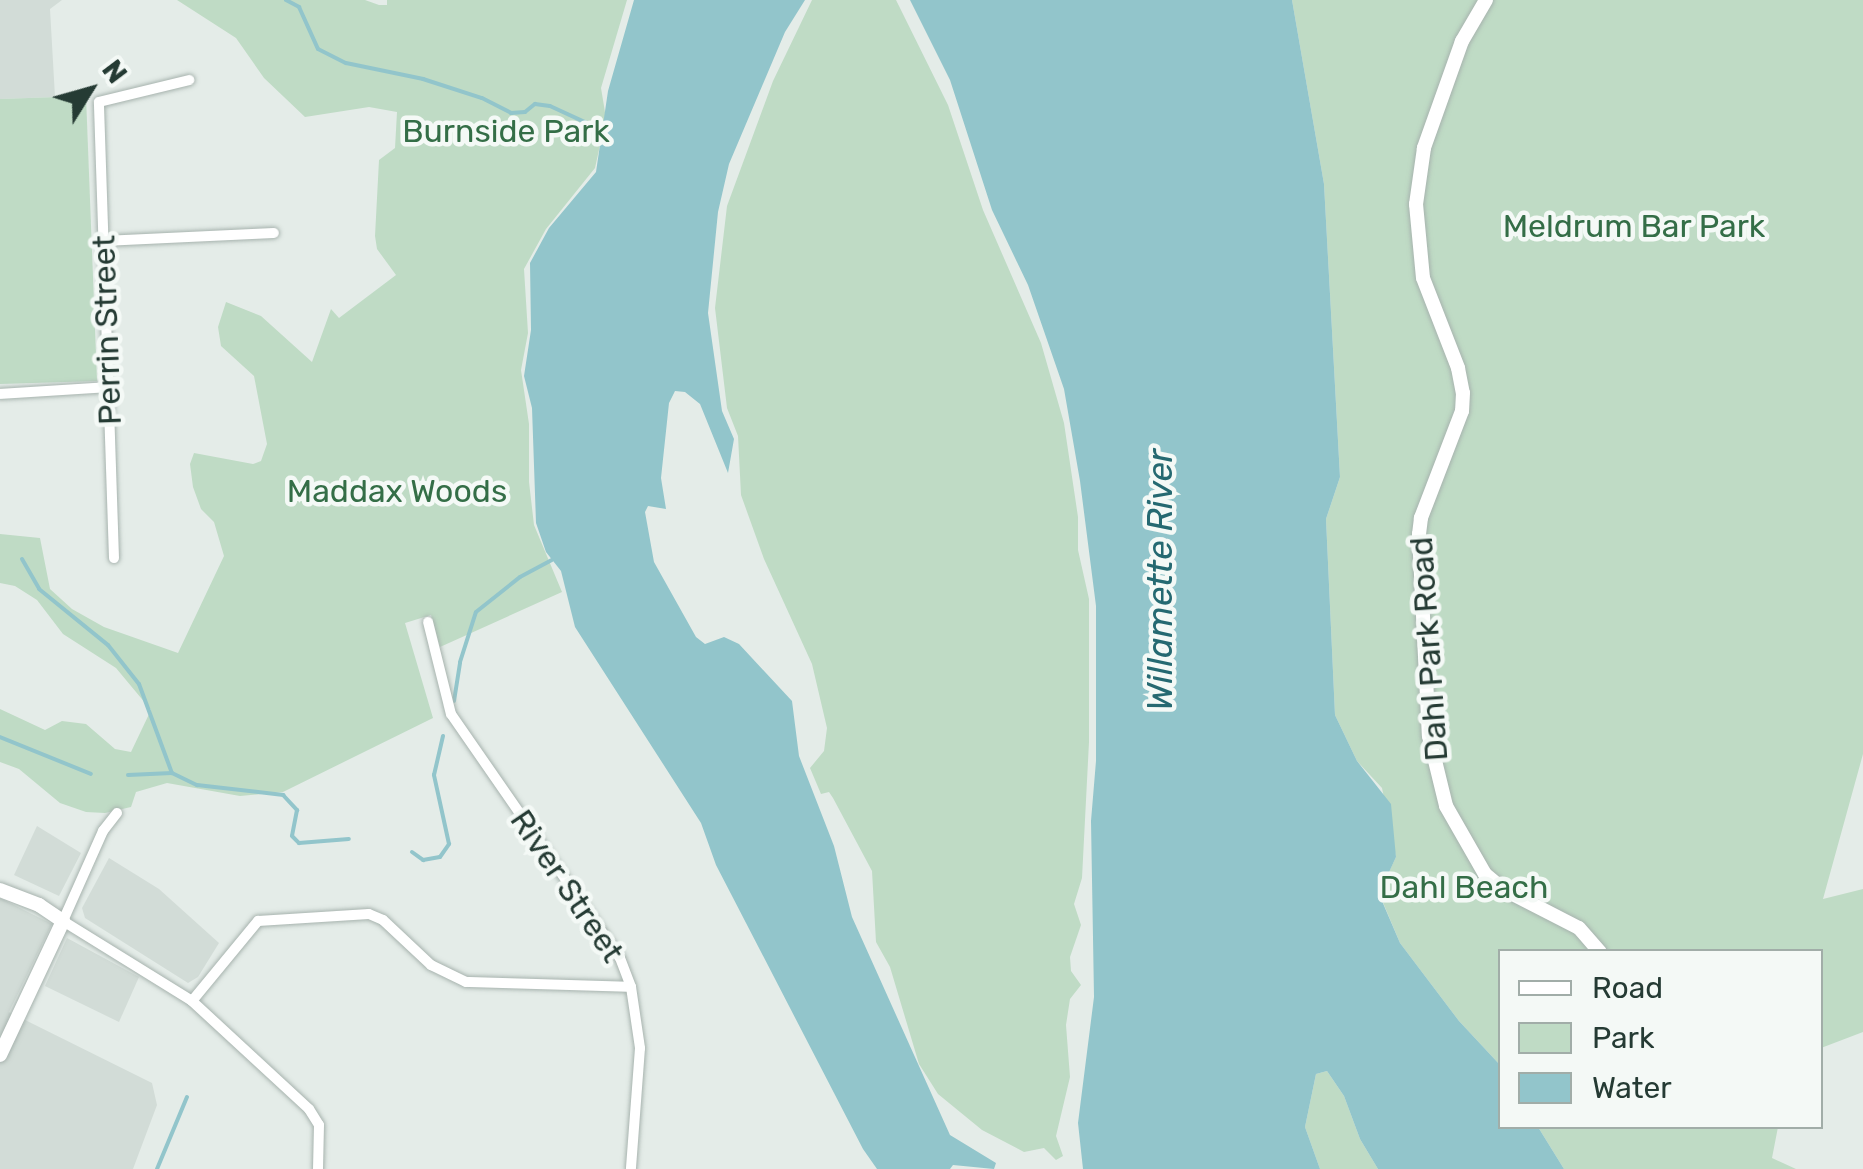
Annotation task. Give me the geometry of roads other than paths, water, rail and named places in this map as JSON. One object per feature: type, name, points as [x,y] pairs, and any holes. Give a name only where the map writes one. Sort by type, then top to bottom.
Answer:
[{"type":"street","name":"Dahl Park Road","points":[[1486,0],[1462,41],[1424,148],[1416,204],[1424,278],[1458,368],[1463,393],[1462,411],[1421,518],[1429,736],[1446,806],[1485,874],[1504,889],[1579,928],[1597,949]]},
{"type":"street","name":"Perrin Street","points":[[114,558],[99,102],[189,80]]},
{"type":"street","points":[[104,241],[274,233]]},
{"type":"street","points":[[0,394],[109,387]]},
{"type":"street","name":"River Street","points":[[428,622],[451,714],[620,958],[630,986],[640,1048],[631,1169]]},
{"type":"street","points":[[0,1055],[103,831],[117,814]]},
{"type":"street","points":[[0,890],[24,898],[192,1001],[310,1109],[319,1125],[318,1169]]},
{"type":"street","points":[[192,1001],[258,921],[369,914],[383,920],[432,965],[466,982],[630,986]]},
{"type":"water","points":[[634,0],[805,0],[785,32],[729,164],[718,212],[708,313],[722,411],[734,439],[728,473],[700,404],[685,392],[675,391],[669,403],[661,478],[666,509],[648,506],[645,512],[654,562],[696,637],[705,644],[724,637],[739,644],[792,701],[799,756],[834,846],[852,917],[950,1135],[996,1163],[994,1169],[953,1165],[950,1169],[877,1169],[863,1149],[716,865],[701,823],[575,627],[561,571],[546,552],[536,523],[532,408],[524,376],[531,330],[530,263],[549,228],[596,172],[608,91]]},
{"type":"water","name":"Willamette River","points":[[910,0],[1292,0],[1324,184],[1340,477],[1326,519],[1335,715],[1357,761],[1391,804],[1396,857],[1379,894],[1400,943],[1459,1021],[1498,1063],[1498,1129],[1539,1129],[1564,1169],[1378,1169],[1360,1139],[1344,1096],[1327,1071],[1316,1074],[1305,1127],[1320,1169],[1083,1169],[1078,1123],[1094,997],[1091,821],[1096,761],[1096,606],[1064,389],[1028,285],[992,210],[950,80]]},
{"type":"waterway","points":[[286,0],[299,7],[318,49],[346,63],[423,79],[482,98],[511,113],[525,112],[535,104],[550,106],[604,131]]},
{"type":"waterway","points":[[22,559],[39,589],[108,645],[139,684],[172,773]]},
{"type":"waterway","points":[[454,701],[460,662],[476,612],[520,577],[552,560]]},
{"type":"waterway","points":[[412,852],[423,860],[440,857],[449,844],[434,775],[443,736]]},
{"type":"waterway","points":[[0,737],[91,774]]},
{"type":"waterway","points":[[128,775],[172,773],[197,785],[283,795],[297,810],[292,836],[299,843],[349,839]]},
{"type":"waterway","points":[[157,1169],[187,1097]]},
{"type":"park label","name":"Burnside Park","points":[[506,131]]},
{"type":"park label","name":"Meldrum Bar Park","points":[[1634,226]]},
{"type":"park label","name":"Maddax Woods","points":[[397,491]]},
{"type":"park label","name":"Dahl Beach","points":[[1464,887]]}]
